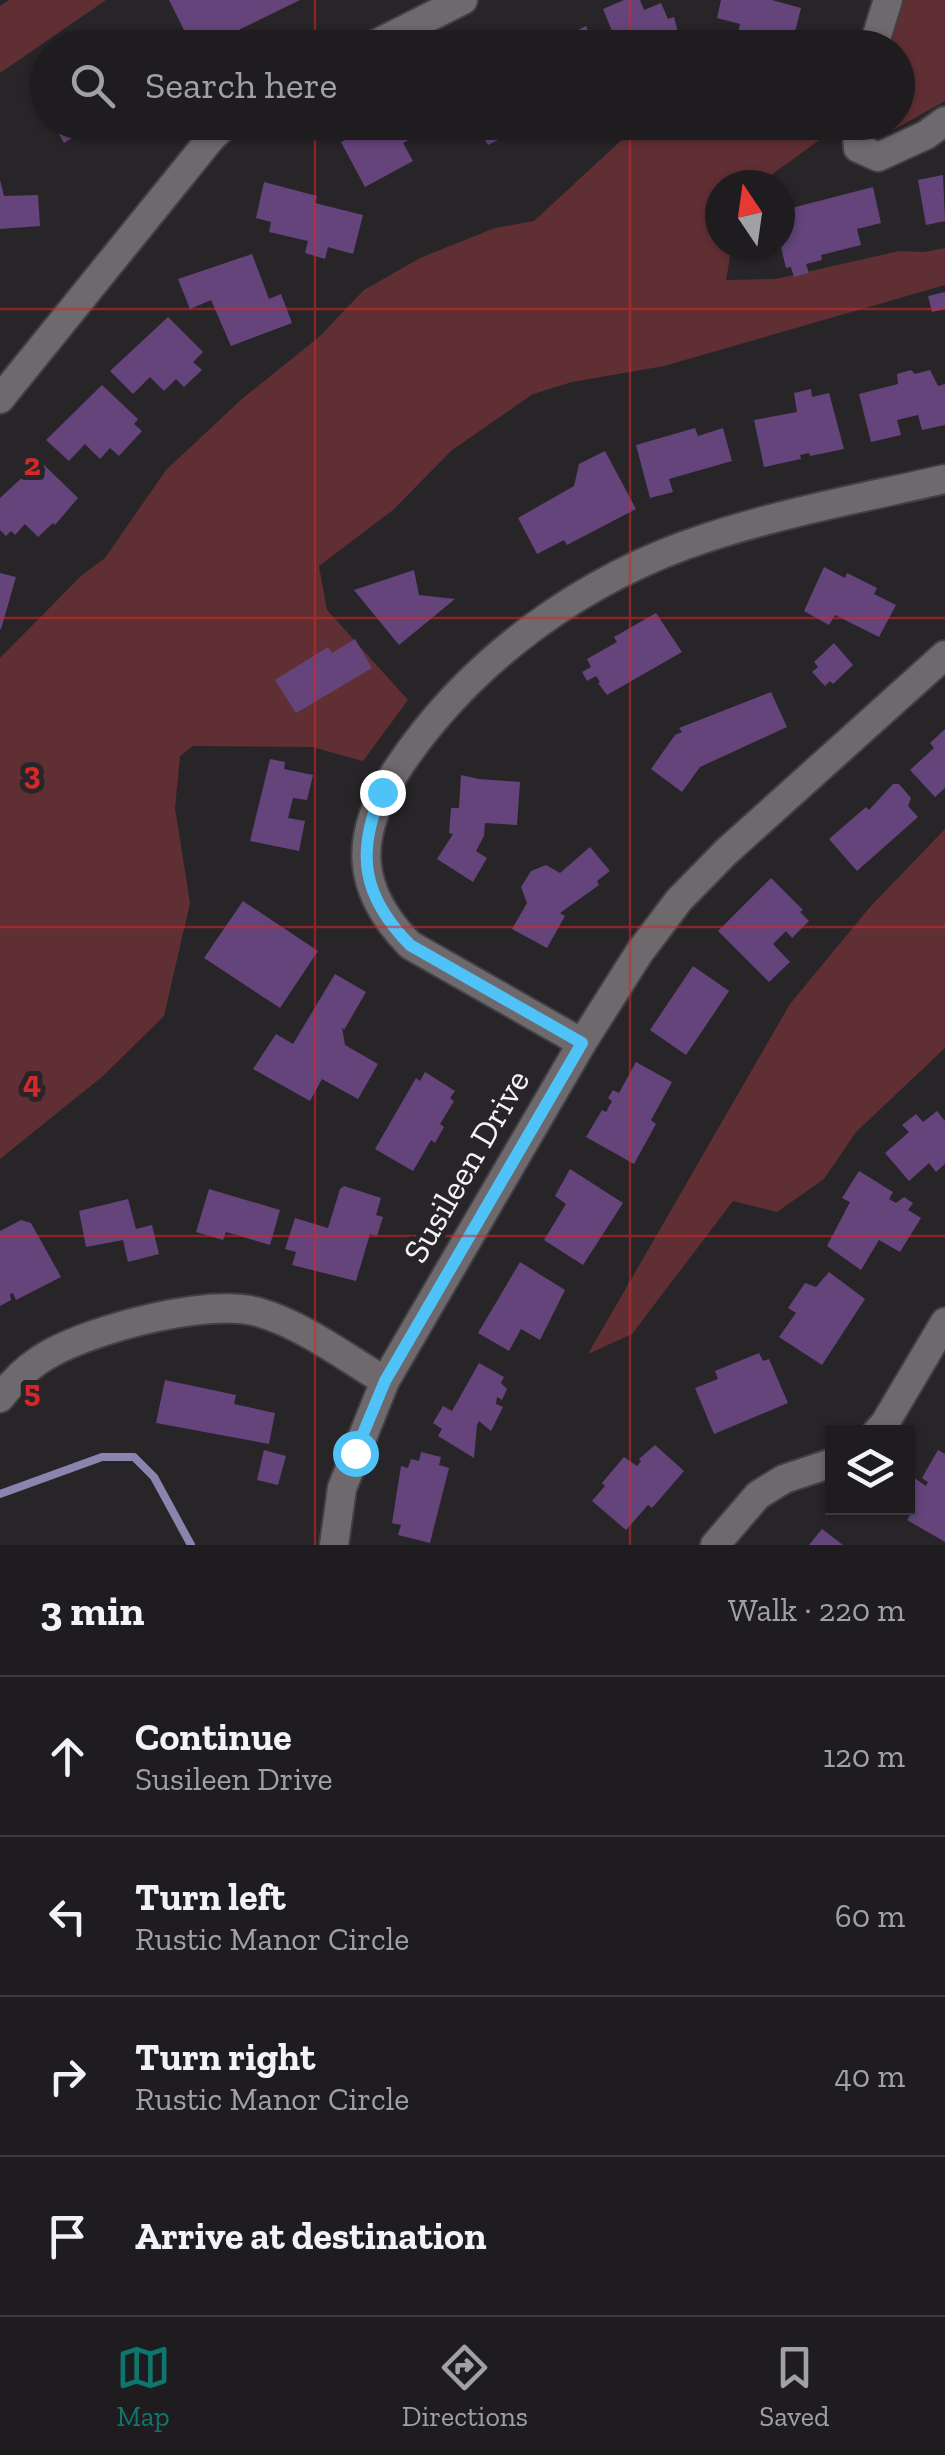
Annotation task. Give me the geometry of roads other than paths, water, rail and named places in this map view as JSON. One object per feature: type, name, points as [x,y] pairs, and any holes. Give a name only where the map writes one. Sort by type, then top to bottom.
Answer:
[{"type":"street","points":[[404,30],[463,0]]},
{"type":"street","points":[[879,30],[888,0]]},
{"type":"street","points":[[915,140],[945,120]]},
{"type":"street","points":[[0,399],[210,140]]},
{"type":"street","points":[[857,140],[858,148],[878,156],[915,140]]},
{"type":"street","points":[[582,1043],[410,945],[390,924],[368,877],[366,848],[370,820],[382,792],[447,704],[492,660],[590,591],[706,537],[945,479]]},
{"type":"street","name":"Susileen Drive","points":[[334,1545],[342,1488],[385,1381],[582,1043],[639,953],[680,900],[726,852],[945,655]]},
{"type":"street","points":[[0,1398],[38,1362],[80,1340],[191,1308],[256,1312],[288,1324],[385,1381]]},
{"type":"street","points":[[884,1425],[945,1322]]},
{"type":"street","points":[[715,1545],[758,1494],[784,1479],[825,1465]]},
{"type":"waterway","points":[[0,1494],[102,1457],[134,1457],[154,1477],[191,1545]]}]
